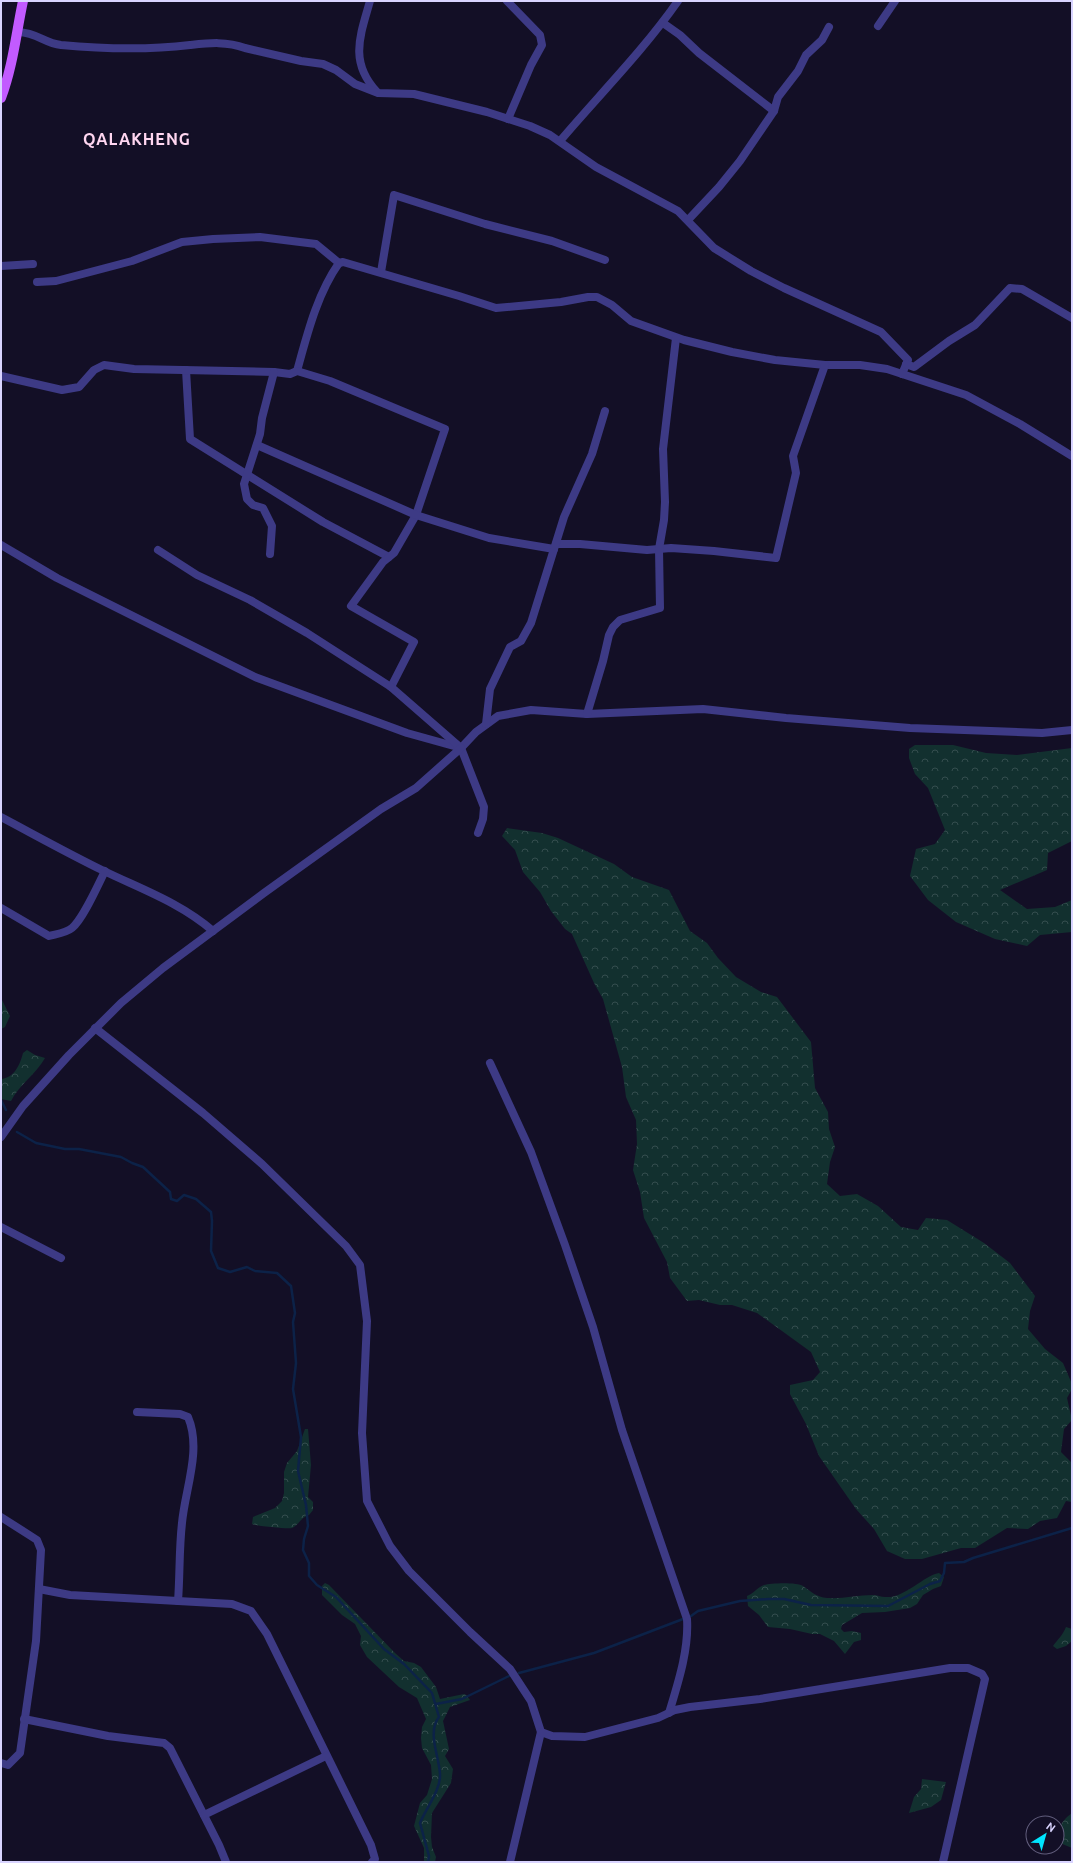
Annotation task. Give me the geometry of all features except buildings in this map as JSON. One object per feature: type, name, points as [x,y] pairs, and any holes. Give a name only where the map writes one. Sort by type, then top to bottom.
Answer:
[{"type":"main road","points":[[1,98],[7,80],[18,32],[23,1]]},
{"type":"street","points":[[370,1],[358,55],[362,71],[370,84],[378,92]]},
{"type":"street","points":[[507,1],[540,35],[542,45],[531,65],[508,119]]},
{"type":"street","points":[[560,141],[663,23],[678,1]]},
{"type":"street","points":[[878,26],[895,1]]},
{"type":"street","points":[[663,23],[774,111]]},
{"type":"street","points":[[688,220],[727,177],[774,111],[778,97],[798,71],[806,55],[822,40],[830,27]]},
{"type":"street","points":[[18,32],[38,36],[48,42],[60,45],[93,47],[170,47],[208,43],[236,45],[301,61],[323,64],[336,70],[355,84],[378,92],[400,95],[414,94],[530,126],[560,141],[596,167],[655,197],[678,211],[714,248],[751,271],[784,288],[881,332],[908,360],[902,374]]},
{"type":"street","points":[[381,272],[394,195],[485,224],[552,241],[605,260]]},
{"type":"street","points":[[37,282],[56,281],[132,261],[182,242],[260,237],[316,244],[339,263],[343,262],[381,272],[496,308],[597,297],[604,300],[632,321],[676,338],[732,352],[825,365],[860,365],[887,369],[966,395],[1020,424],[1072,456]]},
{"type":"street","points":[[296,371],[317,306],[331,274],[339,263]]},
{"type":"street","points":[[1,266],[33,264]]},
{"type":"street","points":[[906,364],[914,367],[949,341],[975,325],[1010,288],[1022,289],[1072,318]]},
{"type":"street","points":[[587,714],[609,635],[614,627],[620,620],[660,608],[659,549],[664,520],[663,449],[676,338]]},
{"type":"street","points":[[1,376],[62,390],[70,390],[79,388],[94,370],[104,364],[134,369],[274,372],[290,374],[296,371],[330,381],[445,429],[416,515],[394,553],[383,562],[351,606],[414,642],[391,687]]},
{"type":"street","points":[[256,445],[416,515],[489,538],[555,547],[580,544],[647,550],[714,551],[776,558],[796,473],[793,456],[825,365]]},
{"type":"street","points":[[186,370],[190,439],[323,522],[390,557]]},
{"type":"street","points":[[270,554],[272,526],[263,508],[253,505],[247,499],[244,484],[256,445],[274,372]]},
{"type":"street","points":[[486,724],[490,689],[510,647],[521,642],[531,623],[564,517],[592,454],[605,411]]},
{"type":"street","points":[[1,545],[57,578],[255,677],[401,730],[461,748]]},
{"type":"street","points":[[158,550],[198,575],[250,600],[308,633],[391,687],[461,748],[484,807],[483,819],[478,833]]},
{"type":"street","points":[[1,1137],[23,1106],[95,1028],[121,1003],[163,968],[212,931],[381,810],[416,788],[461,748],[476,732],[498,716],[530,710],[587,714],[703,709],[786,718],[910,728],[1042,732],[1072,730]]},
{"type":"street","points":[[1,816],[105,871],[129,881],[196,916],[212,931]]},
{"type":"street","points":[[1,908],[48,936],[60,934],[72,928],[88,904],[105,871]]},
{"type":"street","points":[[95,1028],[203,1113],[262,1164],[346,1246],[360,1265],[367,1321],[362,1433],[368,1501],[390,1546],[409,1571],[470,1632],[510,1669],[531,1701],[541,1732],[510,1862]]},
{"type":"street","points":[[490,1064],[531,1152],[566,1246],[593,1327],[622,1430],[687,1619],[688,1631],[680,1674],[669,1713]]},
{"type":"street","points":[[1,1226],[61,1258]]},
{"type":"street","points":[[137,1412],[180,1414],[188,1417],[191,1424],[194,1442],[182,1523],[178,1600]]},
{"type":"street","points":[[1,1517],[37,1540],[41,1550],[36,1641],[20,1753],[8,1765],[1,1763]]},
{"type":"street","points":[[39,1589],[70,1595],[232,1604],[251,1611],[266,1634],[371,1845],[375,1859],[372,1862]]},
{"type":"street","points":[[541,1732],[552,1736],[585,1737],[658,1718],[690,1707],[775,1696],[950,1668],[968,1668],[982,1674],[985,1680],[943,1862]]},
{"type":"street","points":[[24,1719],[108,1736],[164,1743],[170,1748],[226,1862]]},
{"type":"street","points":[[204,1815],[326,1756]]},
{"type":"green space","points":[[915,745],[953,745],[986,753],[1017,755],[1072,748],[1072,841],[1048,853],[1047,870],[1000,890],[1027,909],[1055,907],[1072,900],[1072,932],[1040,935],[1027,946],[995,939],[956,922],[928,900],[910,876],[916,849],[935,844],[945,830],[928,788],[915,774],[909,758],[909,749]]},
{"type":"green space","points":[[507,828],[542,833],[558,838],[614,864],[632,877],[669,890],[690,931],[707,943],[718,958],[736,977],[761,992],[777,997],[811,1042],[815,1088],[828,1112],[829,1129],[835,1147],[830,1162],[827,1184],[840,1196],[857,1194],[878,1206],[901,1227],[918,1230],[926,1218],[947,1220],[984,1243],[1010,1263],[1035,1296],[1030,1311],[1028,1329],[1045,1349],[1063,1363],[1072,1384],[1072,1389],[1067,1398],[1072,1420],[1064,1429],[1061,1452],[1072,1463],[1072,1502],[1066,1501],[1057,1518],[1040,1521],[1028,1529],[1007,1528],[975,1548],[961,1548],[922,1559],[905,1559],[887,1551],[874,1529],[856,1509],[819,1456],[806,1424],[790,1394],[790,1385],[813,1380],[820,1372],[811,1352],[757,1313],[732,1305],[720,1305],[699,1300],[687,1301],[670,1278],[667,1262],[644,1218],[640,1192],[633,1170],[637,1144],[636,1120],[626,1097],[622,1067],[603,999],[594,983],[572,934],[565,929],[551,911],[540,892],[523,872],[515,850],[502,836]]},
{"type":"green space","points":[[1,998],[10,1016],[5,1027],[1,1029]]},
{"type":"green space","points":[[27,1050],[35,1055],[45,1058],[14,1095],[11,1101],[1,1099],[1,1079],[10,1076],[16,1070],[23,1053]]},
{"type":"green space","points":[[305,1429],[308,1429],[311,1465],[308,1497],[313,1502],[313,1510],[292,1528],[259,1526],[252,1524],[253,1517],[275,1508],[282,1501],[284,1493],[284,1472],[287,1463],[297,1451]]},
{"type":"green space","points":[[939,1573],[944,1577],[941,1586],[923,1595],[917,1604],[910,1608],[885,1612],[862,1613],[842,1625],[841,1629],[844,1632],[852,1631],[861,1633],[861,1640],[854,1642],[845,1654],[834,1641],[820,1634],[768,1627],[759,1615],[748,1606],[747,1596],[767,1584],[784,1583],[800,1585],[817,1595],[827,1598],[873,1595],[892,1597],[899,1595],[926,1578]]},
{"type":"green space","points":[[325,1583],[329,1585],[404,1661],[414,1663],[421,1667],[436,1687],[440,1699],[464,1694],[470,1700],[450,1707],[443,1721],[449,1749],[445,1756],[453,1769],[451,1783],[432,1813],[431,1837],[432,1847],[436,1857],[435,1862],[424,1862],[424,1848],[414,1826],[420,1803],[427,1795],[432,1779],[431,1765],[422,1748],[421,1738],[422,1727],[426,1719],[417,1698],[399,1687],[367,1657],[360,1645],[361,1636],[355,1624],[342,1615],[322,1595],[322,1586]]},
{"type":"green space","points":[[1066,1627],[1072,1629],[1072,1641],[1066,1646],[1057,1649],[1053,1646],[1062,1635]]},
{"type":"green space","points":[[922,1779],[946,1782],[941,1800],[931,1807],[909,1813],[914,1797],[921,1789]]},
{"type":"green space","points":[[1072,1813],[1072,1848],[1065,1845],[1065,1819]]},
{"type":"waterway","points":[[1,1100],[6,1110]]},
{"type":"waterway","points":[[17,1132],[36,1143],[65,1149],[79,1149],[121,1157],[143,1167],[170,1192],[171,1199],[177,1201],[184,1195],[196,1199],[211,1212],[211,1251],[218,1268],[230,1272],[247,1267],[255,1271],[277,1273],[291,1286],[295,1313],[293,1322],[296,1363],[293,1389],[301,1437],[298,1471],[306,1505],[308,1526],[304,1539],[303,1550],[309,1563],[309,1576],[317,1585],[336,1597],[384,1649],[404,1664],[432,1693],[439,1717],[434,1730],[434,1737],[440,1780],[436,1793],[420,1823],[429,1856],[428,1862]]},
{"type":"waterway","points":[[691,1616],[698,1611],[740,1601],[769,1599],[784,1599],[811,1605],[888,1606],[930,1584],[940,1581],[944,1573],[945,1563],[964,1562],[1072,1528]]},
{"type":"waterway","points":[[519,1673],[594,1653],[683,1619]]},
{"type":"waterway","points":[[436,1704],[462,1699],[509,1676]]},
{"type":"district","name":"QALAKHENG","points":[[137,139]]}]
